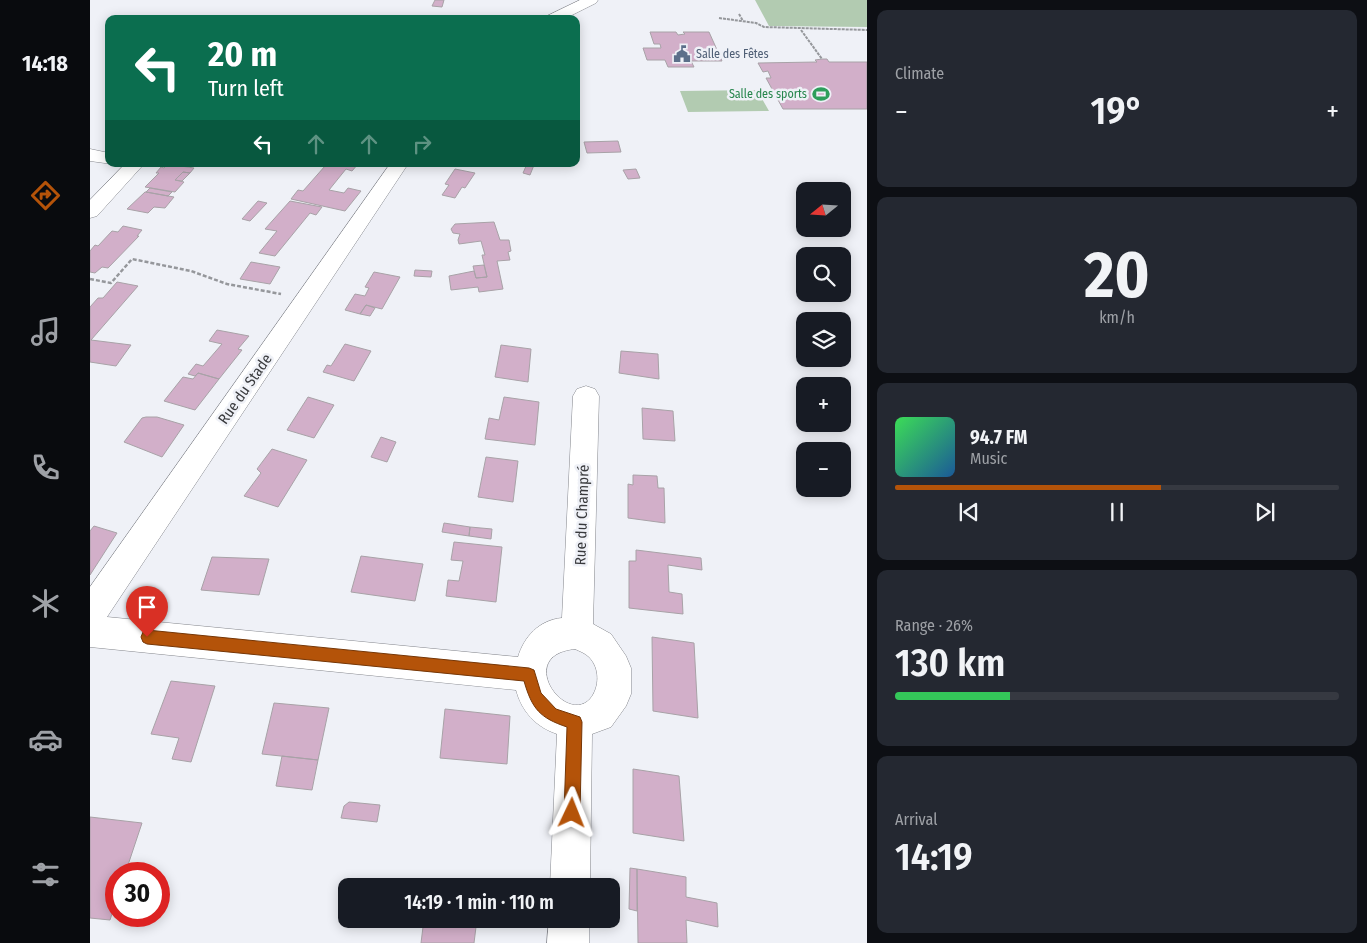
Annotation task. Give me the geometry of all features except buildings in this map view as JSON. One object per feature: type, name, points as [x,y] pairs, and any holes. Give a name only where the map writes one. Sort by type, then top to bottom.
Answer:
[{"type":"street","points":[[560,15],[591,0]]},
{"type":"street","points":[[90,155],[105,158]]},
{"type":"street","points":[[90,212],[131,167]]},
{"type":"street","name":"Rue du Stade","points":[[90,614],[397,167]]},
{"type":"street","name":"Rue du Champré","points":[[578,633],[586,396]]},
{"type":"street","points":[[90,631],[529,675]]},
{"type":"street","points":[[578,633],[600,645],[614,668],[614,694],[599,715],[575,722],[552,715],[536,697],[529,675],[536,651],[554,636],[578,633]]},
{"type":"street","points":[[570,878],[575,722]]},
{"type":"street","points":[[568,943],[569,928]]},
{"type":"path","points":[[739,14],[744,22]]},
{"type":"path","points":[[719,18],[756,22],[764,27],[801,30],[867,30]]},
{"type":"path","points":[[801,30],[822,60]]},
{"type":"path","points":[[90,279],[110,283],[132,259],[191,271],[227,284],[307,298]]},
{"type":"green space","points":[[755,0],[867,0],[867,27],[769,26]]},
{"type":"green space","points":[[757,90],[769,111],[688,112],[680,91]]},
{"type":"place","name":"Salle des Fêtes","points":[[682,54]]},
{"type":"place","name":"Salle des sports","points":[[821,94]]},
{"type":"route","points":[[147,637],[529,675],[536,697],[552,715],[575,722],[572,813]]}]
